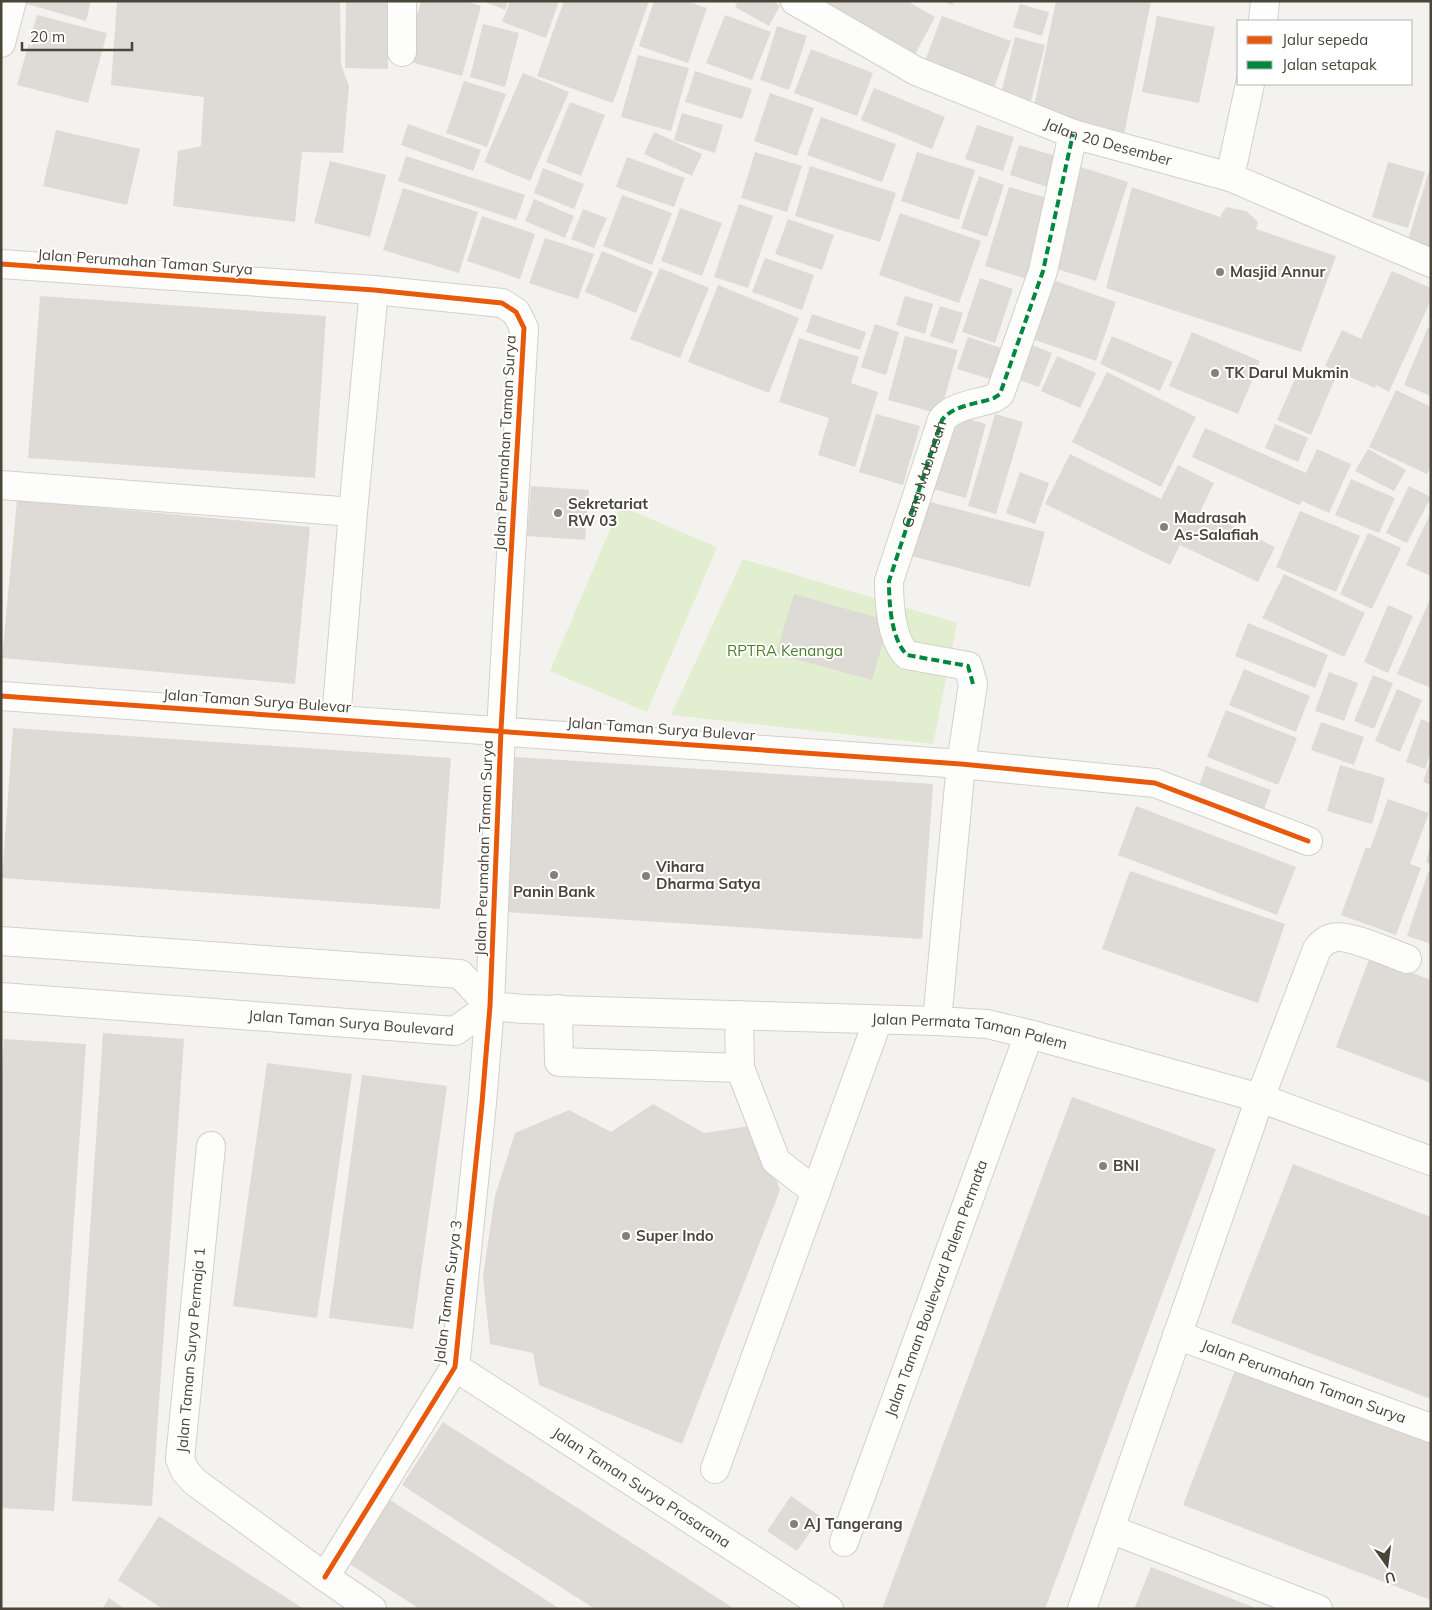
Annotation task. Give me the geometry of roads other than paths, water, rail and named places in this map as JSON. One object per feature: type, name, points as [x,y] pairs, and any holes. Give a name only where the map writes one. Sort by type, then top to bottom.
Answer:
[{"type":"street","points":[[1,43],[12,1]]},
{"type":"street","points":[[402,1],[402,52]]},
{"type":"street","name":"Jalan 20 Desember","points":[[795,1],[916,71],[1073,134],[1230,177],[1431,264]]},
{"type":"street","points":[[1263,20],[1265,1]]},
{"type":"street","points":[[1230,177],[1250,85]]},
{"type":"street","name":"Gang Mabrasah","points":[[961,764],[973,684],[968,666],[907,655],[901,649],[890,609],[889,581],[942,420],[952,411],[994,398],[1000,394],[1043,271],[1073,134]]},
{"type":"street","name":"Jalan Perumahan Taman Surya","points":[[1,264],[374,290],[502,303],[516,312],[524,328],[501,730],[490,1006]]},
{"type":"street","points":[[336,719],[374,290]]},
{"type":"street","points":[[1,485],[353,512]]},
{"type":"street","name":"Jalan Taman Surya Bulevar","points":[[1,696],[961,764],[1155,783],[1308,841]]},
{"type":"street","points":[[937,1021],[961,764]]},
{"type":"street","points":[[1082,1609],[1260,1098],[1317,949],[1324,941],[1334,937],[1345,937],[1406,959]]},
{"type":"street","points":[[1,941],[460,974],[490,1006]]},
{"type":"street","name":"Jalan Taman Surya Boulevard","points":[[1,997],[455,1031],[490,1006]]},
{"type":"street","name":"Jalan Permata Taman Palem","points":[[490,1006],[987,1024],[1260,1098],[1431,1161]]},
{"type":"street","name":"Jalan Taman Surya 3","points":[[324,1577],[455,1367],[490,1006]]},
{"type":"street","points":[[558,1009],[559,1062],[740,1068]]},
{"type":"street","points":[[739,1015],[740,1068],[776,1161],[816,1192]]},
{"type":"street","points":[[715,1470],[878,1020]]},
{"type":"street","name":"Jalan Taman Boulevard Palem Permata","points":[[844,1542],[1028,1034]]},
{"type":"street","name":"Jalan Taman Surya Permaja 1","points":[[211,1146],[180,1459],[185,1471],[195,1482],[324,1577],[372,1609]]},
{"type":"street","name":"Jalan Perumahan Taman Surya","points":[[1177,1335],[1431,1428]]},
{"type":"street","name":"Jalan Taman Surya Prasarana","points":[[455,1367],[829,1609]]},
{"type":"street","points":[[1110,1529],[1318,1609]]},
{"type":"place","name":"Masjid Annur","points":[[1220,272]]},
{"type":"place","name":"TK Darul Mukmin","points":[[1215,373]]},
{"type":"place","name":"Sekretariat RW 03","points":[[558,513]]},
{"type":"place","name":"Madrasah As-Salafiah","points":[[1164,527]]},
{"type":"place","name":"Panin Bank","points":[[554,875]]},
{"type":"place","name":"Vihara Dharma Satya","points":[[646,876]]},
{"type":"place","name":"BNI","points":[[1103,1166]]},
{"type":"place","name":"Super Indo","points":[[626,1236]]},
{"type":"place","name":"AJ Tangerang","points":[[794,1524]]},
{"type":"park label","name":"RPTRA Kenanga","points":[[785,651]]}]
